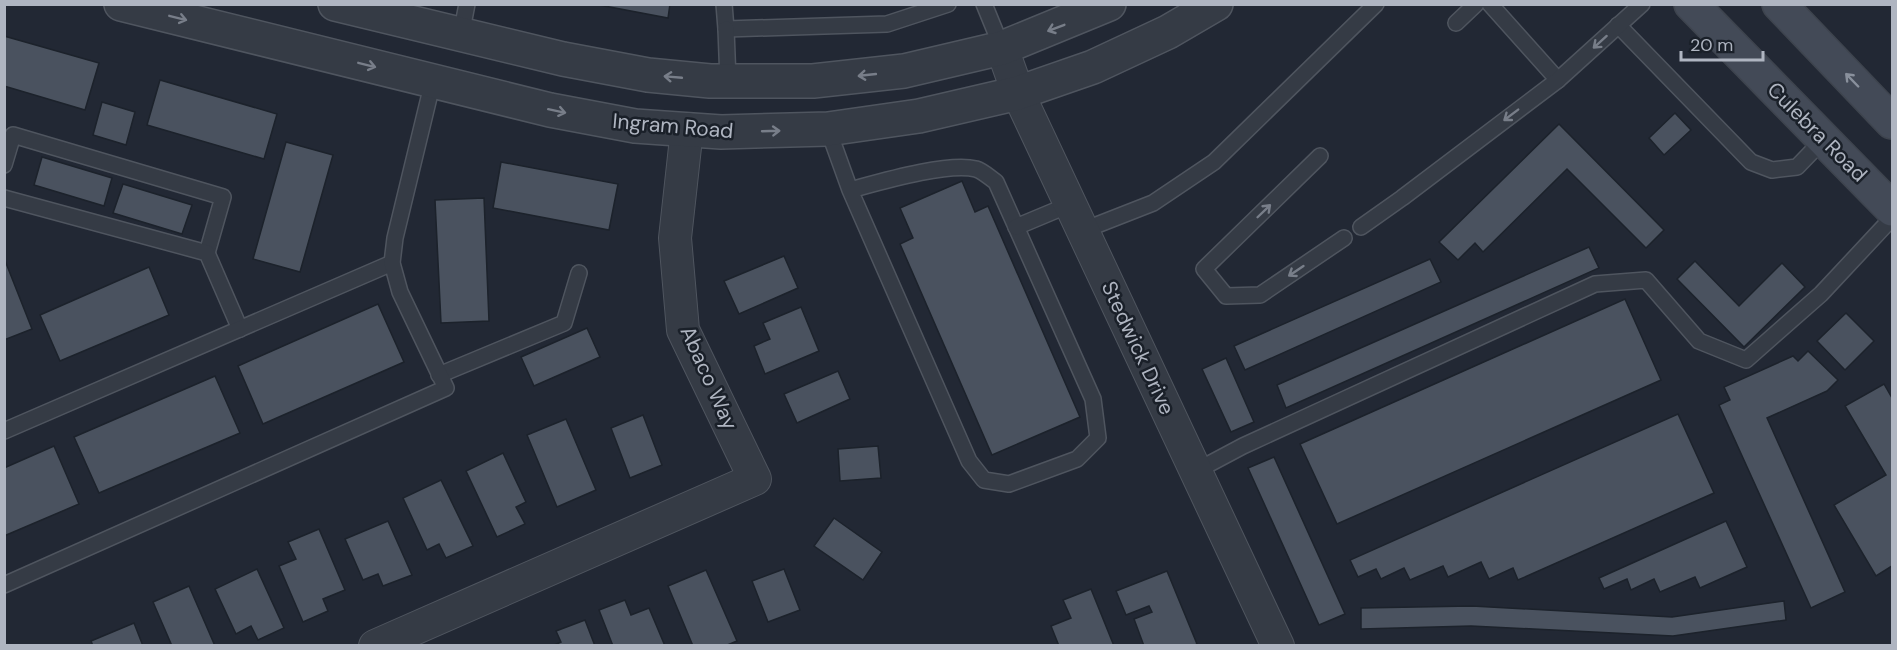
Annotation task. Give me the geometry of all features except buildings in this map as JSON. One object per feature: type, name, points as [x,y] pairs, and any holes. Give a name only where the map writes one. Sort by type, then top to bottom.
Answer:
[{"type":"main road","name":"Culebra Road","points":[[1691,4],[1893,209]]},
{"type":"main road","points":[[1779,4],[1893,122]]},
{"type":"street","name":"Ingram Road","points":[[121,4],[550,110],[635,126],[721,132],[828,129],[919,116],[1018,93],[1093,67],[1168,32],[1216,4]]},
{"type":"street","points":[[334,4],[464,20],[563,59],[648,75],[728,81],[813,81],[904,71],[1002,48],[1109,4]]},
{"type":"street","name":"Stedwick Drive","points":[[1002,48],[1018,93],[1278,645]]},
{"type":"street","name":"Abaco Way","points":[[375,645],[755,479],[683,330],[675,238],[687,129]]},
{"type":"lane","points":[[724,4],[728,81]]},
{"type":"lane","points":[[726,29],[887,24],[948,4]]},
{"type":"lane","points":[[984,4],[1002,48]]},
{"type":"lane","points":[[1016,227],[1153,203],[1214,162],[1376,4]]},
{"type":"lane","points":[[1456,23],[1476,4]]},
{"type":"lane","points":[[1490,4],[1558,80]]},
{"type":"lane","points":[[1361,227],[1558,80],[1642,4]]},
{"type":"lane","points":[[1618,25],[1750,162],[1772,170],[1797,167],[1824,139]]},
{"type":"lane","points":[[4,585],[446,388],[400,292],[392,263],[395,238],[433,81]]},
{"type":"lane","points":[[828,129],[850,190],[969,461],[984,480],[1009,484],[1077,459],[1098,438],[1093,399],[996,182],[977,170],[947,169],[896,178],[850,190]]},
{"type":"lane","points":[[4,165],[13,135],[223,197],[207,253],[240,329]]},
{"type":"lane","points":[[1320,156],[1204,269],[1226,296],[1260,295],[1344,238]]},
{"type":"lane","points":[[4,198],[207,253]]},
{"type":"lane","points":[[1196,471],[1243,446],[1594,284],[1646,280],[1699,340],[1746,360],[1821,294],[1893,218]]},
{"type":"lane","points":[[4,431],[392,263]]},
{"type":"lane","points":[[439,375],[564,323],[579,273]]}]
